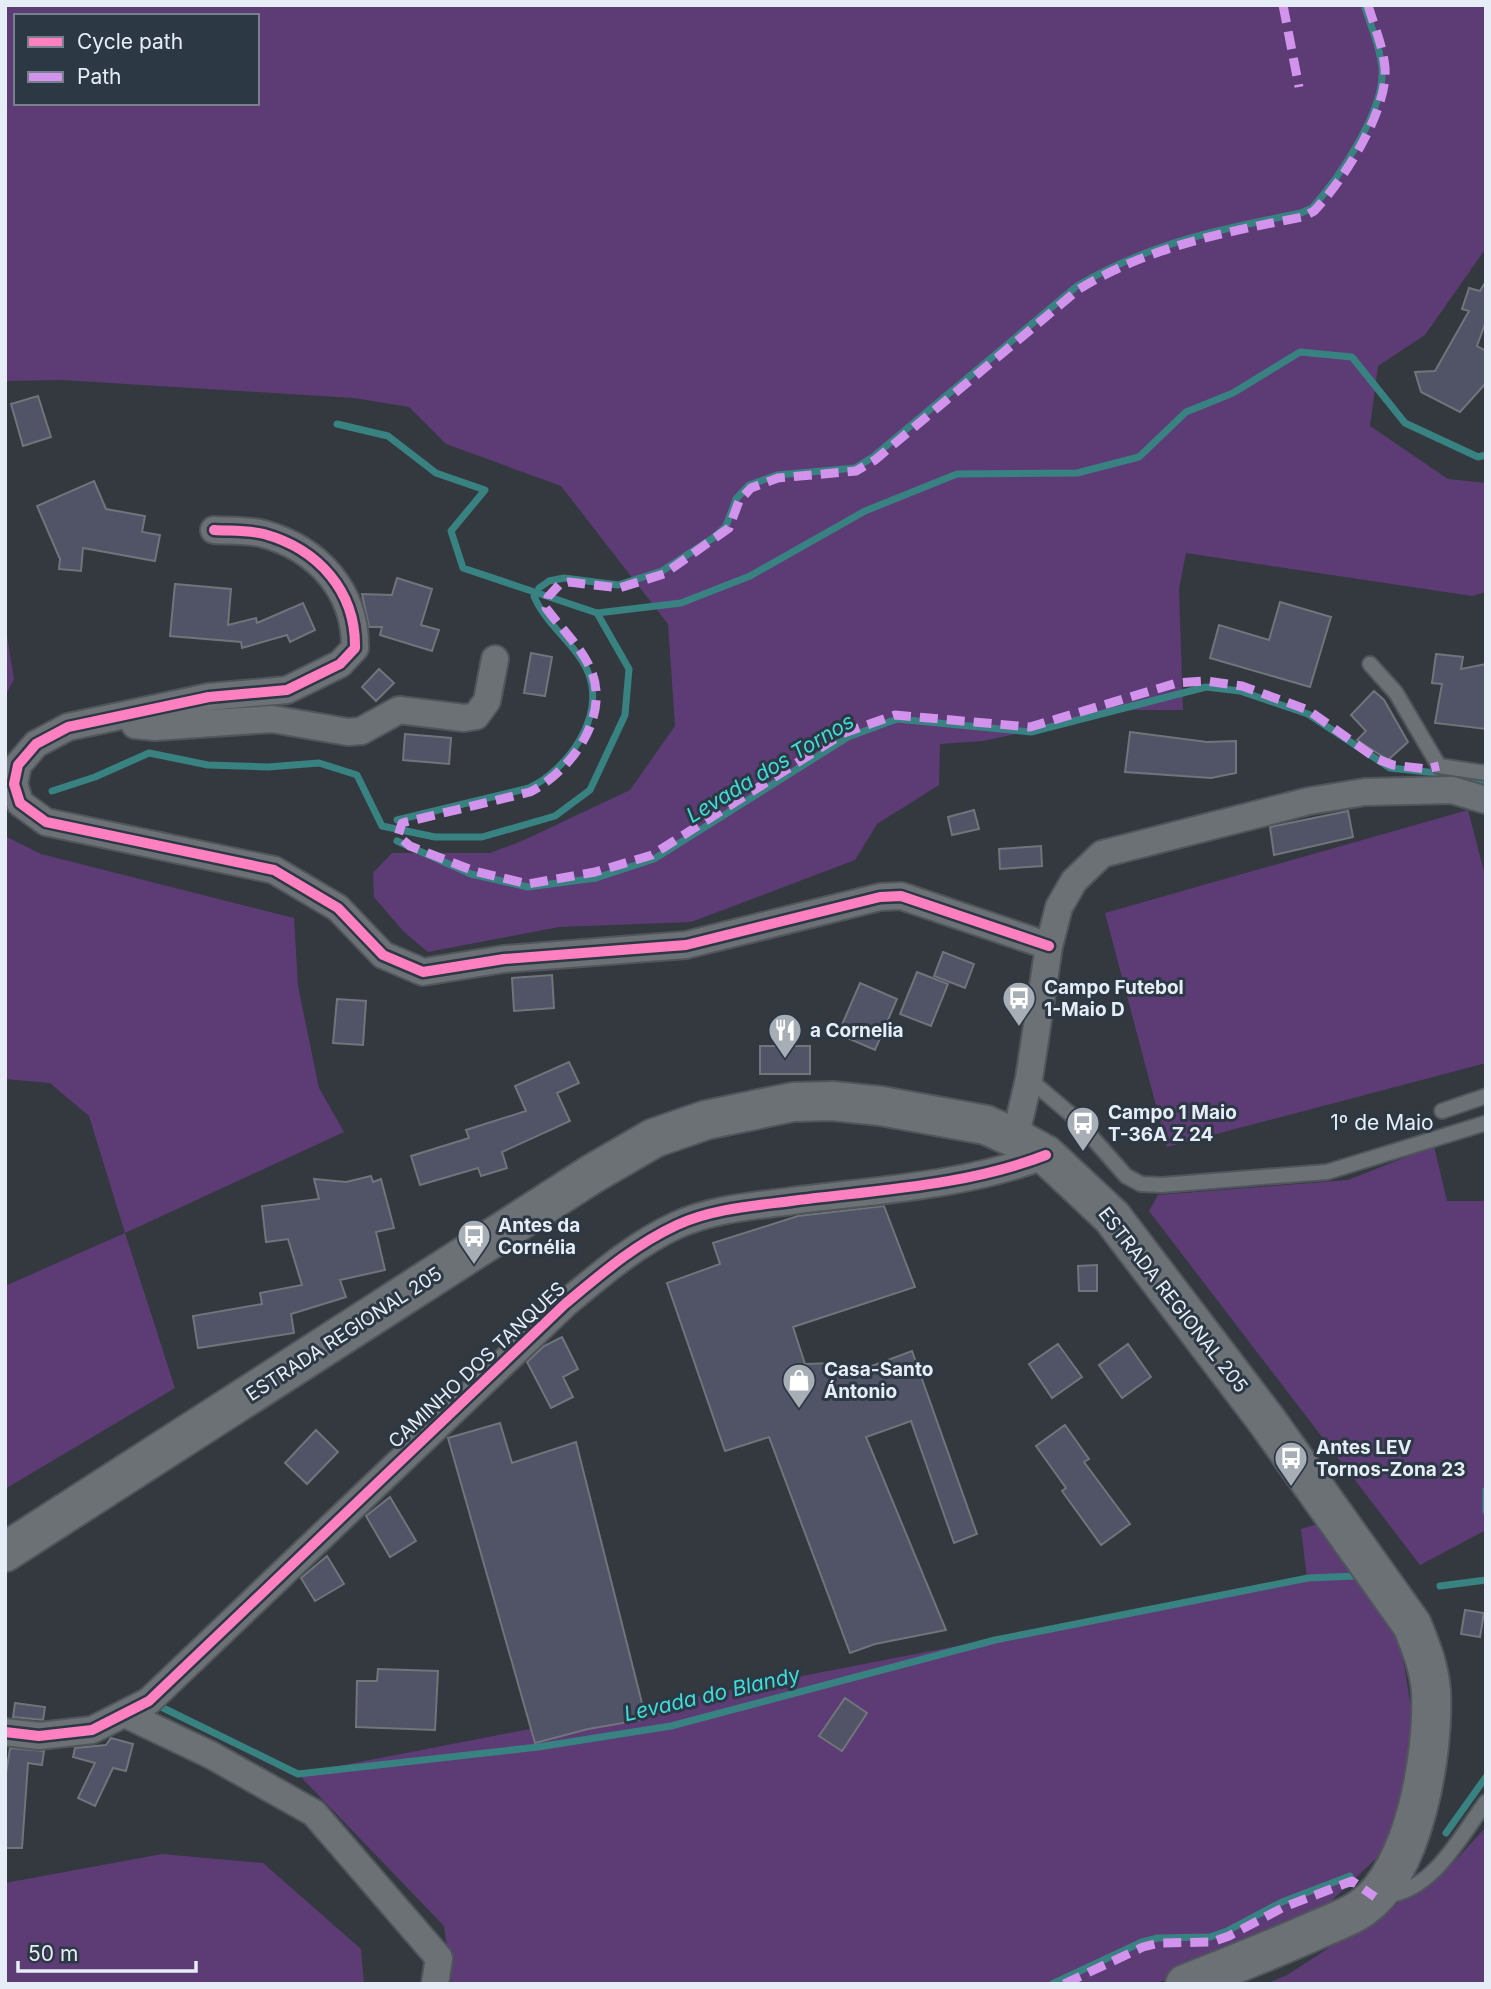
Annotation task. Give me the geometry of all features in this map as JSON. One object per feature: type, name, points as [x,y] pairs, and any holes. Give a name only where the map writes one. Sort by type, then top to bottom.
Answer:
[{"type":"main road","name":"ESTRADA REGIONAL 205","points":[[5,1552],[592,1174],[654,1138],[751,1109],[832,1101],[881,1106],[986,1125],[1031,1147],[1112,1217],[1177,1300],[1412,1625],[1426,1660],[1431,1691],[1430,1724],[1422,1782],[1405,1849],[1393,1874],[1375,1897]]},
{"type":"main road","points":[[1185,1984],[1329,1924],[1361,1909],[1375,1897]]},
{"type":"street","points":[[214,530],[262,533],[300,547],[323,565],[345,597],[356,624],[355,648],[340,664],[287,690],[209,697],[68,727],[36,744],[18,765],[14,784],[25,810],[46,821],[70,828],[274,870],[338,908],[383,955],[423,972],[504,959],[686,945],[880,897],[901,896],[1049,946]]},
{"type":"street","points":[[113,719],[155,727],[272,719],[348,732],[361,731],[399,710],[464,718],[476,716],[487,701],[495,659]]},
{"type":"street","points":[[1031,1147],[1028,1079],[1049,946],[1064,899],[1074,881],[1102,854],[1308,801],[1365,792],[1452,790],[1486,800]]},
{"type":"street","name":"CAMINHO DOS TANQUES","points":[[5,1732],[39,1736],[92,1730],[149,1701],[565,1304],[633,1248],[680,1224],[726,1210],[973,1177],[1013,1168],[1031,1147]]},
{"type":"street","points":[[125,1714],[211,1755],[314,1813],[439,1958],[435,1984]]},
{"type":"lane","points":[[1370,664],[1396,693],[1439,766],[1486,774]]},
{"type":"lane","points":[[1028,1079],[1075,1118],[1126,1176],[1141,1184],[1162,1185],[1328,1172],[1486,1123]]},
{"type":"lane","points":[[1442,1111],[1486,1096]]},
{"type":"lane","points":[[1375,1897],[1398,1895],[1440,1866],[1486,1802]]},
{"type":"shaded area","points":[[5,5],[1486,5],[1486,248],[1425,335],[1378,366],[1370,426],[1448,479],[1486,483],[1486,592],[1472,596],[1186,553],[1179,589],[1183,710],[1130,710],[983,741],[940,744],[939,785],[877,824],[855,860],[691,922],[559,927],[428,952],[403,931],[374,897],[373,873],[392,853],[490,853],[522,841],[630,790],[675,726],[668,624],[561,486],[446,444],[409,407],[354,398],[61,380],[5,381]]},
{"type":"shaded area","points":[[5,624],[14,679],[5,696]]},
{"type":"shaded area","points":[[1468,810],[1486,879],[1486,1063],[1167,1147],[1105,913]]},
{"type":"shaded area","points":[[5,836],[41,854],[294,918],[298,986],[319,1088],[344,1132],[125,1233],[89,1116],[50,1083],[5,1079]]},
{"type":"shaded area","points":[[1434,1146],[1447,1201],[1486,1201],[1486,1530],[1420,1565],[1149,1211],[1158,1195],[1348,1180]]},
{"type":"shaded area","points":[[125,1233],[175,1388],[5,1489],[5,1286]]},
{"type":"shaded area","points":[[1328,1521],[1400,1640],[1412,1714],[1408,1783],[1401,1835],[1330,1902],[1235,1952],[1155,1984],[452,1984],[444,1926],[298,1774],[1307,1578],[1301,1529]]},
{"type":"shaded area","points":[[1486,1827],[1486,1984],[1266,1984],[1287,1975],[1443,1874]]},
{"type":"shaded area","points":[[162,1854],[263,1863],[361,1949],[364,1984],[5,1984],[5,1883]]},
{"type":"building","points":[[1486,281],[1486,321],[1477,346],[1486,351],[1486,383],[1460,412],[1421,392],[1415,372],[1435,371],[1469,311],[1462,309],[1469,288],[1480,291]]},
{"type":"building","points":[[38,396],[51,437],[23,446],[11,404]]},
{"type":"building","points":[[94,481],[106,509],[145,516],[142,532],[160,535],[155,561],[83,548],[81,571],[59,569],[60,559],[37,506]]},
{"type":"building","points":[[397,578],[432,589],[421,625],[439,630],[432,651],[380,635],[382,627],[369,627],[362,594],[392,595]]},
{"type":"building","points":[[175,584],[231,589],[228,625],[256,618],[257,623],[303,603],[315,630],[290,642],[287,635],[242,648],[241,642],[170,636]]},
{"type":"building","points":[[1280,602],[1331,617],[1310,687],[1210,658],[1219,625],[1269,640]]},
{"type":"building","points":[[531,653],[552,657],[545,696],[524,693]]},
{"type":"building","points":[[1436,654],[1463,657],[1461,669],[1486,664],[1486,729],[1435,723],[1442,684],[1432,683]]},
{"type":"building","points":[[379,669],[394,683],[376,701],[362,687]]},
{"type":"building","points":[[1374,691],[1384,700],[1408,742],[1388,760],[1357,740],[1366,731],[1351,715]]},
{"type":"building","points":[[1130,732],[1207,742],[1236,741],[1236,773],[1211,778],[1125,772]]},
{"type":"building","points":[[405,734],[451,738],[449,764],[403,760]]},
{"type":"building","points":[[974,810],[979,829],[952,835],[948,817]]},
{"type":"building","points":[[1348,811],[1353,837],[1274,855],[1270,827]]},
{"type":"building","points":[[1041,846],[1042,866],[1000,869],[999,849]]},
{"type":"building","points":[[943,952],[974,964],[965,988],[934,976]]},
{"type":"building","points":[[917,972],[948,984],[931,1026],[900,1014]]},
{"type":"building","points":[[552,975],[554,1008],[514,1011],[512,978]]},
{"type":"building","points":[[860,983],[897,999],[875,1050],[838,1034]]},
{"type":"building","points":[[337,999],[366,1001],[363,1045],[333,1043]]},
{"type":"building","name":"a Cornelia","points":[[760,1046],[810,1046],[810,1074],[760,1074]]},
{"type":"building","points":[[569,1062],[579,1083],[557,1093],[570,1121],[502,1152],[507,1168],[481,1176],[478,1168],[420,1185],[411,1156],[469,1138],[466,1130],[526,1111],[515,1086]]},
{"type":"building","points":[[371,1176],[373,1182],[381,1179],[394,1228],[376,1232],[385,1270],[340,1280],[346,1297],[291,1314],[294,1333],[198,1348],[193,1316],[262,1304],[260,1293],[302,1285],[288,1239],[266,1242],[262,1206],[319,1199],[314,1179],[346,1182]]},
{"type":"building","points":[[884,1206],[915,1287],[793,1327],[805,1364],[836,1363],[842,1377],[912,1351],[977,1534],[954,1543],[911,1421],[866,1437],[946,1630],[875,1644],[850,1653],[769,1437],[725,1451],[667,1283],[720,1264],[713,1243],[798,1216]]},
{"type":"building","points":[[1097,1265],[1097,1291],[1079,1291],[1078,1266]]},
{"type":"building","points":[[562,1337],[578,1369],[563,1377],[573,1397],[551,1408],[527,1362],[544,1346]]},
{"type":"building","points":[[1058,1344],[1082,1377],[1052,1398],[1029,1364]]},
{"type":"building","points":[[1128,1344],[1151,1377],[1122,1398],[1099,1365]]},
{"type":"building","points":[[500,1423],[512,1463],[576,1442],[646,1719],[588,1729],[535,1743],[448,1438]]},
{"type":"building","points":[[1065,1425],[1089,1459],[1084,1462],[1130,1524],[1101,1545],[1062,1491],[1066,1488],[1036,1446]]},
{"type":"building","points":[[316,1430],[338,1452],[307,1484],[285,1463]]},
{"type":"building","points":[[390,1497],[416,1541],[390,1557],[366,1516]]},
{"type":"building","points":[[327,1556],[344,1584],[315,1601],[301,1578]]},
{"type":"building","points":[[1465,1610],[1484,1613],[1480,1637],[1461,1634]]},
{"type":"building","points":[[378,1669],[438,1671],[435,1730],[356,1727],[357,1681],[377,1681]]},
{"type":"building","points":[[845,1698],[867,1713],[842,1751],[819,1736]]},
{"type":"building","points":[[15,1703],[45,1707],[43,1720],[13,1717]]},
{"type":"building","points":[[111,1738],[133,1744],[126,1771],[113,1768],[95,1806],[78,1798],[95,1763],[73,1757],[75,1748],[106,1745]]},
{"type":"building","points":[[10,1748],[44,1751],[42,1765],[28,1763],[22,1848],[5,1848],[5,1780]]},
{"type":"waterway","name":"Levada dos Tornos","points":[[539,588],[549,581],[564,578],[618,585],[662,571],[713,538],[726,526],[736,499],[749,485],[777,475],[855,468],[873,457],[1077,286],[1104,271],[1158,248],[1312,208],[1358,143],[1381,86],[1379,53],[1364,5]]},
{"type":"waterway","points":[[337,424],[388,436],[436,473],[485,490],[451,531],[463,568],[597,613],[681,603],[750,576],[865,511],[957,474],[1077,473],[1139,457],[1186,412],[1233,393],[1300,352],[1352,357],[1405,423],[1478,457],[1486,455]]},
{"type":"waterway","name":"Levada dos Tornos","points":[[397,820],[529,788],[557,768],[580,740],[592,706],[588,672],[576,652],[545,616],[534,596]]},
{"type":"waterway","points":[[52,791],[95,777],[149,753],[208,765],[268,767],[319,763],[357,775],[382,826],[435,837],[482,837],[555,816],[590,790],[625,715],[629,669],[597,613]]},
{"type":"waterway","name":"Levada dos Tornos","points":[[397,841],[471,874],[528,887],[596,878],[654,859],[848,737],[897,719],[1031,732],[1206,687],[1240,691],[1308,714],[1390,768],[1447,774]]},
{"type":"waterway","name":"Levada dos Tornos","points":[[1466,776],[1486,781]]},
{"type":"waterway","name":"Levada dos Tornos","points":[[1486,1490],[1486,1511]]},
{"type":"waterway","name":"Levada do Blandy","points":[[155,1704],[298,1774],[538,1747],[671,1726],[995,1640],[1308,1578],[1356,1576]]},
{"type":"waterway","name":"Levada do Blandy","points":[[1440,1586],[1486,1580]]},
{"type":"waterway","name":"Levada dos Tornos","points":[[1446,1833],[1486,1777]]},
{"type":"waterway","name":"Levada dos Tornos","points":[[1052,1984],[1142,1942],[1158,1938],[1210,1937],[1227,1931],[1282,1902],[1350,1876]]},
{"type":"marked path","points":[[1283,5],[1299,87]]},
{"type":"marked path","points":[[1368,5],[1385,68],[1384,85],[1372,124],[1362,144],[1338,182],[1314,211],[1303,217],[1187,243],[1105,274],[1079,289],[875,460],[856,471],[778,478],[751,488],[739,501],[729,528],[664,574],[619,588],[569,582],[560,584],[548,597],[546,608],[582,654],[591,670],[596,688],[596,706],[583,741],[559,771],[530,792],[402,823],[398,836],[410,846],[474,871],[528,884],[595,872],[652,855],[844,733],[895,715],[1030,727],[1177,683],[1206,681],[1242,686],[1308,710],[1377,759],[1393,765],[1426,769],[1439,766]]},
{"type":"marked path","points":[[1064,1984],[1143,1947],[1159,1943],[1212,1942],[1229,1936],[1284,1907],[1352,1881],[1375,1897]]},
{"type":"cycle path","points":[[214,530],[264,534],[301,550],[317,562],[330,575],[349,608],[354,627],[355,648],[340,664],[287,690],[209,697],[68,727],[36,744],[18,765],[14,784],[20,803],[46,822],[274,870],[338,908],[383,955],[423,972],[504,959],[686,945],[880,897],[901,896],[1049,946]]},
{"type":"cycle path","points":[[5,1732],[39,1736],[92,1730],[149,1701],[565,1304],[618,1261],[661,1233],[690,1220],[718,1212],[953,1180],[984,1174],[1046,1155]]},
{"type":"place","name":"Campo Futebol 1-Maio D","points":[[1019,1028]]},
{"type":"place","name":"a Cornelia","points":[[785,1060]]},
{"type":"place","name":"Campo 1 Maio T-36A Z 24","points":[[1083,1153]]},
{"type":"place","name":"Antes da Cornélia","points":[[474,1266]]},
{"type":"place","name":"Casa-Santo Ántonio","points":[[799,1410]]},
{"type":"place","name":"Antes LEV Tornos-Zona 23","points":[[1291,1488]]},
{"type":"district","name":"1º de Maio","points":[[1382,1122]]}]
